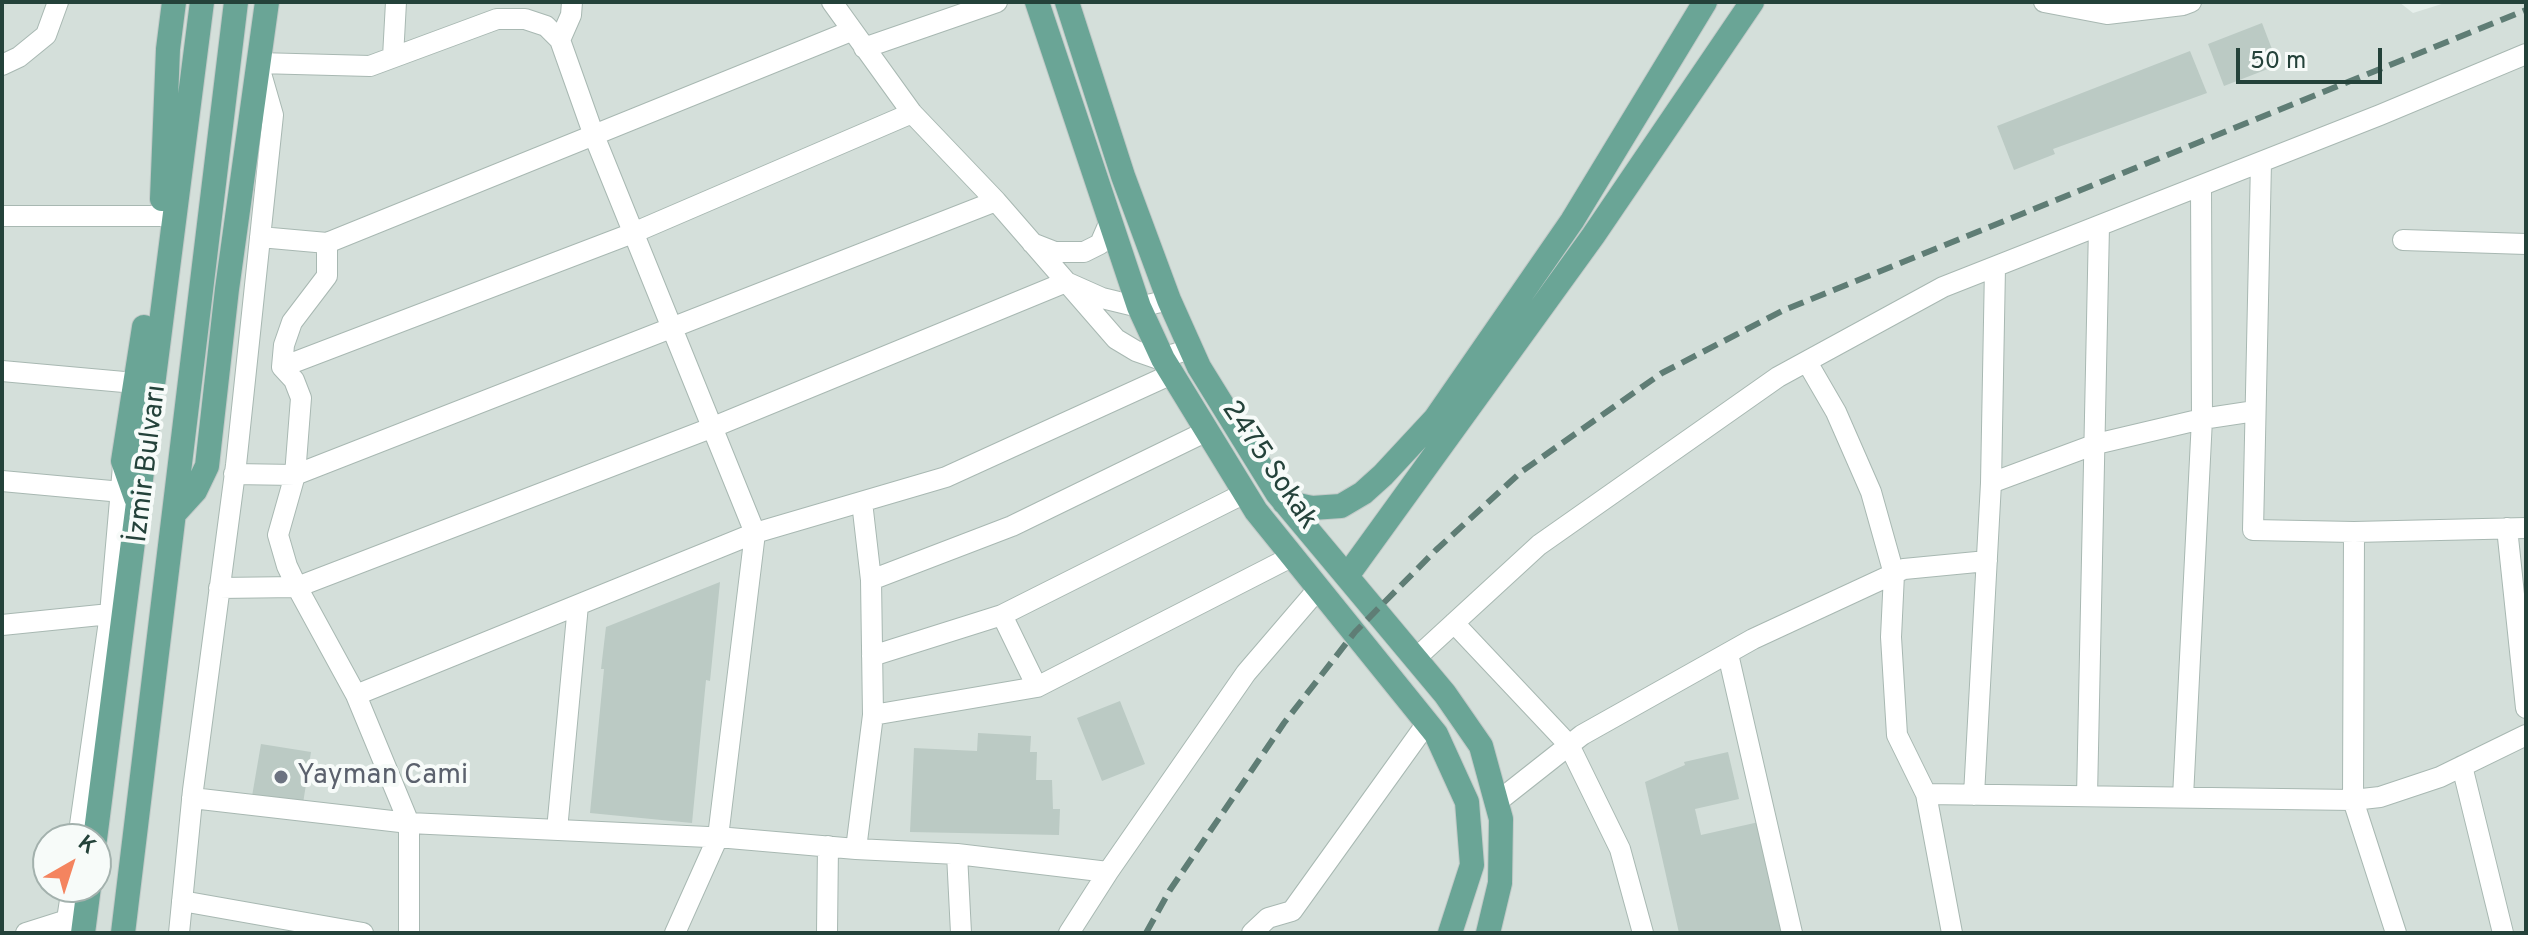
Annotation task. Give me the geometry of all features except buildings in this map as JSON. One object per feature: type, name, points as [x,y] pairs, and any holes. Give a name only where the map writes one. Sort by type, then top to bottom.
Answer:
[{"type":"main road","points":[[130,497],[123,461],[162,216],[168,49],[174,2]]},
{"type":"main road","name":"İzmir Bulvarı","points":[[97,823],[130,497],[202,2]]},
{"type":"main road","name":"İzmir Bulvarı","points":[[123,933],[236,2]]},
{"type":"main road","points":[[174,514],[195,491],[207,466],[227,289],[267,2]]},
{"type":"main road","name":"2475 Sokak","points":[[1037,2],[1139,307],[1168,366],[1245,493],[1318,589],[1436,734],[1467,802],[1472,865],[1450,933]]},
{"type":"main road","name":"2475 Sokak","points":[[1067,2],[1123,176],[1190,349],[1229,418],[1284,502],[1416,658],[1481,746],[1501,819],[1500,883],[1488,933]]},
{"type":"main road","points":[[1284,502],[1312,508],[1341,506],[1363,493],[1383,475],[1435,419],[1572,221],[1705,2]]},
{"type":"main road","points":[[1347,576],[1593,236],[1752,2]]},
{"type":"main road","points":[[72,929],[83,903]]},
{"type":"street","points":[[2,65],[19,57],[46,35],[58,2]]},
{"type":"street","points":[[393,57],[396,2]]},
{"type":"street","points":[[560,40],[571,15],[572,2]]},
{"type":"street","points":[[832,2],[912,113],[996,201],[1116,339],[1168,366]]},
{"type":"street","points":[[864,48],[997,2]]},
{"type":"street","points":[[2044,2],[2107,14],[2186,3]]},
{"type":"street","points":[[179,933],[192,798],[234,474],[273,115],[258,63],[370,66],[497,19],[525,19],[546,26],[560,40],[593,133],[755,533],[718,837],[675,933]]},
{"type":"street","points":[[260,237],[327,243],[851,31]]},
{"type":"street","points":[[1416,658],[1539,545],[1778,377],[1943,287],[2526,54]]},
{"type":"street","points":[[282,367],[633,233],[912,113]]},
{"type":"street","points":[[2261,162],[2253,530],[2354,532],[2516,528],[2526,708]]},
{"type":"street","points":[[2183,797],[2202,419],[2201,186]]},
{"type":"street","points":[[234,474],[295,475],[996,201]]},
{"type":"street","points":[[2,216],[162,216]]},
{"type":"street","points":[[1032,243],[1055,252],[1084,252],[1100,244],[1110,221]]},
{"type":"street","points":[[2087,796],[2099,226]]},
{"type":"street","points":[[2403,240],[2526,244]]},
{"type":"street","points":[[327,243],[327,276],[292,322],[284,345],[282,367],[294,380],[301,398],[295,475],[278,535],[297,587],[356,695],[409,823],[409,933]]},
{"type":"street","points":[[1974,795],[1991,483],[1995,267]]},
{"type":"street","points":[[219,588],[297,587],[711,428],[1066,282],[1102,298],[1139,307],[1169,300]]},
{"type":"street","points":[[356,695],[755,533],[946,477],[1168,366],[1190,349]]},
{"type":"street","points":[[1807,362],[1836,412],[1871,492],[1894,574],[1891,637],[1897,735],[1926,794],[1952,933]]},
{"type":"street","points":[[2,371],[135,383]]},
{"type":"street","points":[[1991,483],[2096,444],[2202,419],[2255,411]]},
{"type":"street","points":[[871,580],[1012,526],[1207,431]]},
{"type":"street","points":[[2,481],[130,497],[80,823]]},
{"type":"street","points":[[872,656],[1002,615],[1245,493]]},
{"type":"street","points":[[856,849],[873,715],[871,580],[862,502]]},
{"type":"street","points":[[2354,532],[2353,800],[2396,933]]},
{"type":"street","points":[[873,715],[1037,687],[1293,556]]},
{"type":"street","points":[[1497,802],[1582,735],[1753,639],[1904,569],[1987,561]]},
{"type":"street","points":[[1069,933],[1246,673],[1318,589]]},
{"type":"street","points":[[557,830],[578,605]]},
{"type":"street","points":[[2,625],[110,614]]},
{"type":"street","points":[[1002,615],[1037,687]]},
{"type":"street","points":[[1454,623],[1569,745],[1620,849],[1643,933]]},
{"type":"street","points":[[1728,654],[1792,933]]},
{"type":"street","points":[[1252,933],[1268,918],[1292,911],[1427,723]]},
{"type":"street","points":[[1926,794],[2353,800],[2380,797],[2440,777],[2526,735]]},
{"type":"street","points":[[2462,766],[2503,933]]},
{"type":"street","points":[[192,798],[409,823],[718,837],[957,854],[1108,872]]},
{"type":"street","points":[[827,933],[828,846]]},
{"type":"street","points":[[957,854],[961,933]]},
{"type":"street","points":[[182,901],[363,933]]},
{"type":"street","points":[[26,933],[72,929],[72,903]]},
{"type":"shaded area","points":[[2,2],[2399,2],[2413,13],[2448,2],[2526,2],[2526,933],[2,933]]},
{"type":"railway","points":[[1146,933],[1170,890],[1284,723],[1355,632],[1436,550],[1521,472],[1662,373],[1782,311],[2526,10]]},
{"type":"place","name":"Yayman Cami","points":[[281,777]]}]
